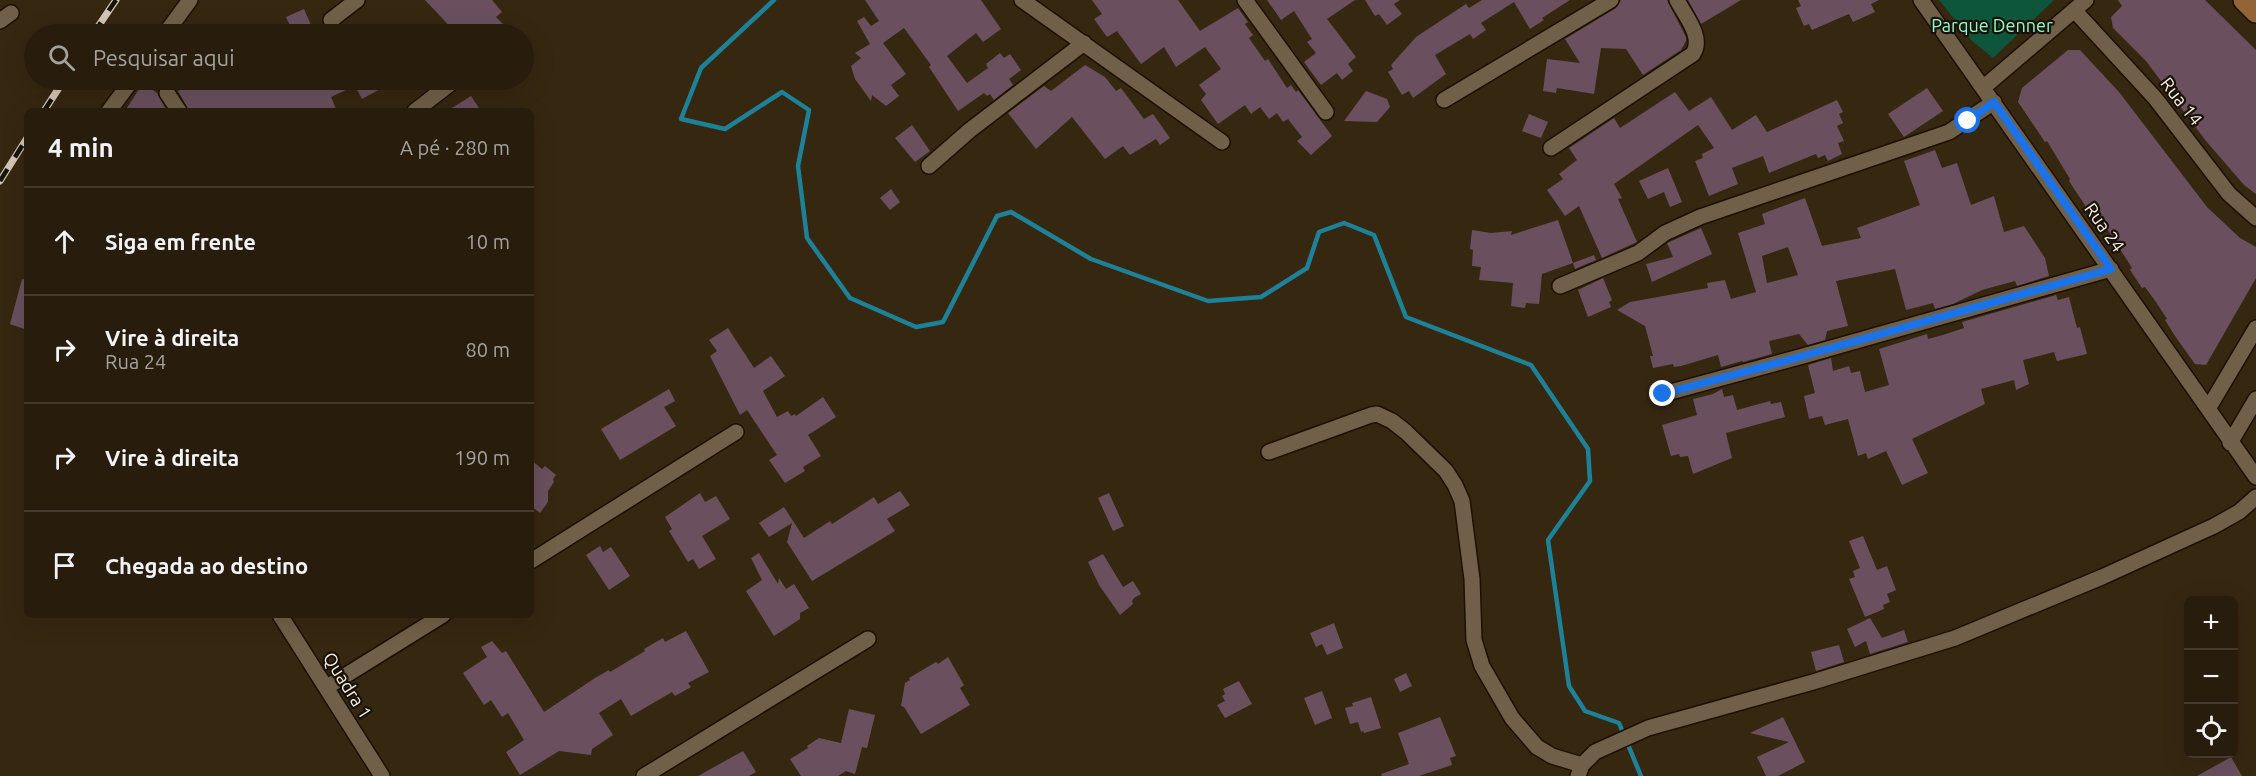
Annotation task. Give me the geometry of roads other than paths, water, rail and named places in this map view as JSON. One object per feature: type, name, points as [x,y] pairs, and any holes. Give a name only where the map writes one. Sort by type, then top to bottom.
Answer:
[{"type":"street","points":[[172,24],[190,0]]},
{"type":"street","points":[[331,20],[357,0]]},
{"type":"street","points":[[1022,0],[1222,142]]},
{"type":"street","points":[[1245,0],[1326,112]]},
{"type":"street","points":[[1444,100],[1611,0]]},
{"type":"street","points":[[1551,148],[1693,54],[1697,48],[1697,39],[1677,0]]},
{"type":"street","name":"Rua 24","points":[[1921,0],[2256,477]]},
{"type":"street","points":[[2244,0],[2256,12]]},
{"type":"street","points":[[1984,87],[2080,5]]},
{"type":"street","name":"Rua 14","points":[[2080,5],[2229,194],[2256,218]]},
{"type":"street","points":[[929,165],[970,130],[1084,43]]},
{"type":"street","points":[[111,108],[125,90]]},
{"type":"street","points":[[419,108],[442,90]]},
{"type":"street","points":[[167,93],[176,108]]},
{"type":"street","points":[[1560,286],[1638,253],[1665,233],[1700,217],[1950,132],[1994,102]]},
{"type":"street","points":[[1663,394],[2111,269]]},
{"type":"street","points":[[2208,409],[2256,328]]},
{"type":"street","points":[[2230,443],[2256,399]]},
{"type":"street","points":[[1269,452],[1377,414],[1392,421],[1430,455],[1455,485],[1462,501],[1472,579],[1474,640],[1482,666],[1512,718],[1538,747],[1580,771],[1595,752],[1665,723],[1813,682],[1955,638],[2102,577],[2194,535],[2239,512],[2256,497]]},
{"type":"street","points":[[534,559],[736,432]]},
{"type":"street","name":"Quadra 1","points":[[282,618],[382,776]]},
{"type":"street","points":[[327,687],[438,618]]},
{"type":"street","points":[[644,776],[868,639]]},
{"type":"waterway","points":[[774,0],[701,68],[681,119],[725,129],[782,92],[809,110],[798,166],[807,238],[850,298],[916,327],[943,322],[997,216],[1011,212],[1091,259],[1208,301],[1261,297],[1307,268],[1319,232],[1344,223],[1374,235],[1406,317],[1531,365],[1588,449],[1590,481],[1548,540],[1569,686],[1585,711],[1619,723],[1641,776]]},
{"type":"railway","points":[[100,24],[116,0]]},
{"type":"railway","points":[[46,108],[58,90]]},
{"type":"railway","points":[[0,181],[24,143]]},
{"type":"park label","name":"Parque Denner","points":[[1992,25]]}]
